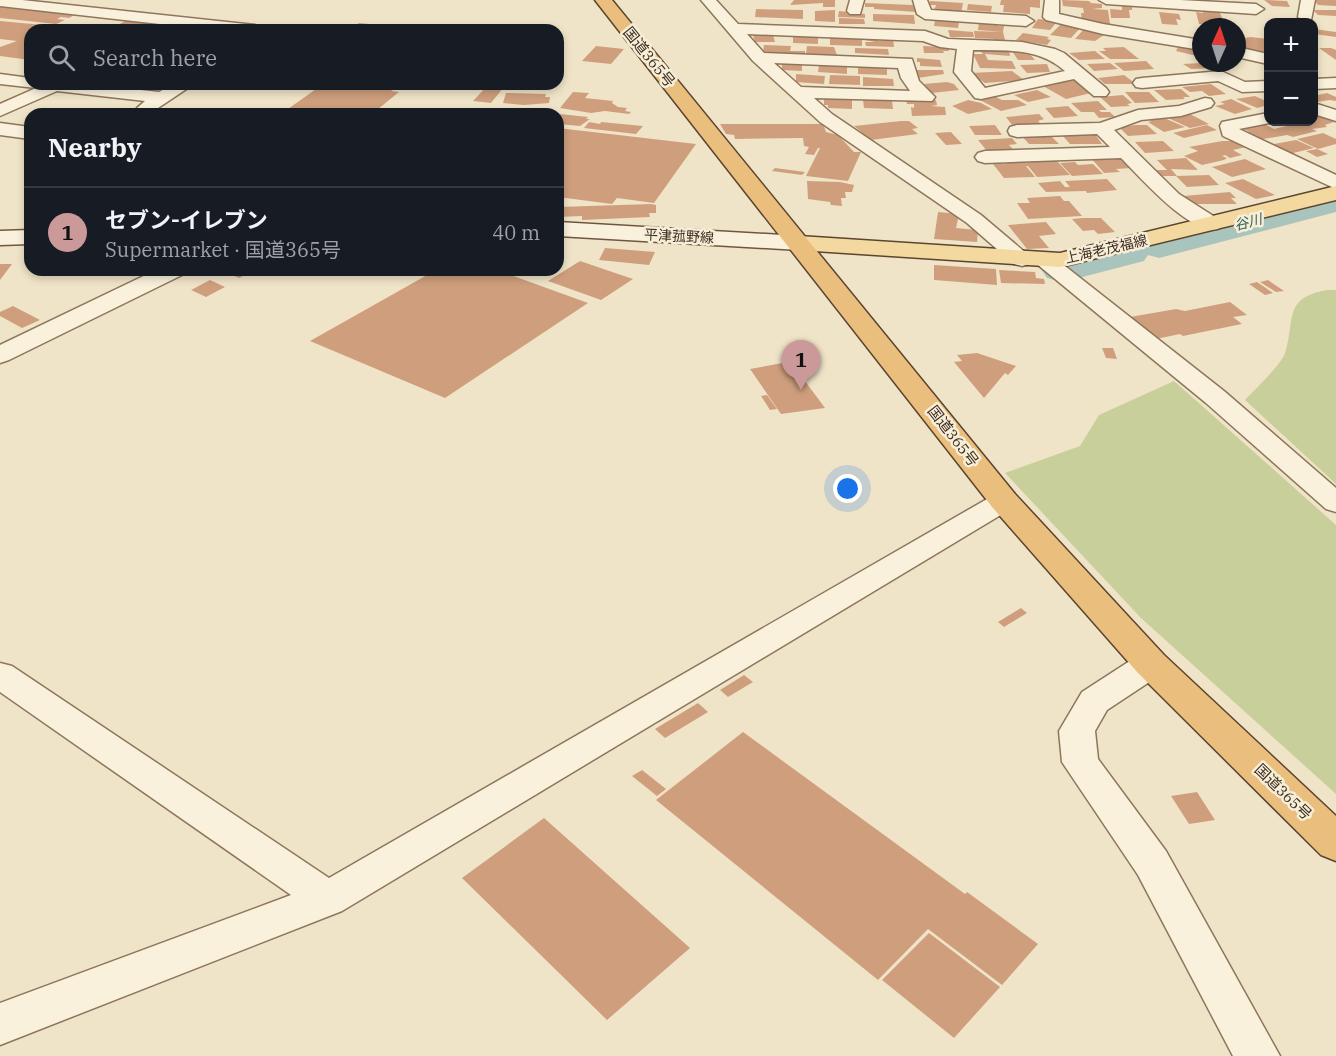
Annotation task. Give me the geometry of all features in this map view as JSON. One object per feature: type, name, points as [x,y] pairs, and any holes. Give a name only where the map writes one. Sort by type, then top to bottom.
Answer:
[{"type":"highway","name":"国道365号","points":[[603,0],[1004,501],[1150,664],[1336,843]]},
{"type":"main road","name":"上海老茂福線","points":[[799,243],[1032,260],[1060,260],[1336,193]]},
{"type":"main road","name":"平津菰野線","points":[[564,229],[799,243]]},
{"type":"main road","points":[[0,238],[24,237]]},
{"type":"street","points":[[708,0],[759,58],[826,118],[1032,260],[1215,397],[1336,503]]},
{"type":"street","points":[[920,0],[925,14],[928,15]]},
{"type":"street","points":[[1052,0],[1051,16],[1103,29],[1192,44]]},
{"type":"street","points":[[1106,0],[1256,9],[1250,0]]},
{"type":"street","points":[[1306,17],[1308,0]]},
{"type":"street","points":[[0,2],[203,24]]},
{"type":"street","points":[[925,36],[922,18],[928,15],[1026,21]]},
{"type":"street","points":[[172,24],[177,21]]},
{"type":"street","points":[[734,29],[925,36],[946,44],[1022,47],[1058,56],[1100,92]]},
{"type":"street","points":[[966,45],[962,72],[981,94],[1078,73]]},
{"type":"street","points":[[1246,54],[1264,58]]},
{"type":"street","points":[[759,58],[906,63],[910,82],[926,97],[798,92]]},
{"type":"street","points":[[1165,68],[1181,80]]},
{"type":"street","points":[[1142,83],[1221,76],[1242,87],[1264,86]]},
{"type":"street","points":[[0,79],[24,82]]},
{"type":"street","points":[[0,111],[41,90]]},
{"type":"street","points":[[94,90],[162,98]]},
{"type":"street","points":[[145,108],[175,90]]},
{"type":"street","points":[[1017,131],[1102,128],[1138,115],[1181,111],[1205,103]]},
{"type":"street","points":[[1318,109],[1336,116]]},
{"type":"street","points":[[1264,119],[1229,126],[1230,132],[1336,183]]},
{"type":"street","points":[[1102,128],[1172,198],[1209,224]]},
{"type":"street","points":[[0,129],[24,133]]},
{"type":"street","points":[[986,157],[1124,152]]},
{"type":"street","points":[[1301,167],[1336,158]]},
{"type":"street","points":[[0,355],[162,276]]},
{"type":"street","points":[[0,1024],[328,899],[1004,501]]},
{"type":"street","points":[[1150,664],[1094,701],[1077,731],[1080,762],[1152,863],[1257,1056]]},
{"type":"street","points":[[0,675],[328,899]]},
{"type":"green space","points":[[1336,290],[1336,484],[1245,400],[1283,358],[1293,312],[1297,305],[1313,294]]},
{"type":"green space","points":[[1174,381],[1336,525],[1336,794],[1141,618],[1005,473],[1080,446],[1099,415]]},
{"type":"building","points":[[794,0],[835,0],[835,7],[823,7],[823,3],[790,5]]},
{"type":"building","points":[[1001,0],[1040,0],[1040,8],[1030,7],[1030,14],[1003,12],[1004,5],[1000,5]]},
{"type":"building","points":[[1062,0],[1102,4],[1102,8],[1092,9],[1108,10],[1110,24],[1082,22],[1083,8],[1063,6]]},
{"type":"building","points":[[1264,0],[1287,1],[1290,7],[1272,6]]},
{"type":"building","points":[[1314,0],[1336,0],[1336,6],[1318,5]]},
{"type":"building","points":[[930,1],[963,3],[961,14],[934,11],[936,5],[929,5]]},
{"type":"building","points":[[865,3],[913,5],[916,12],[874,9],[874,7],[865,7]]},
{"type":"building","points":[[968,4],[992,6],[991,12],[967,10]]},
{"type":"building","points":[[1122,5],[1132,6],[1132,10],[1129,10],[1130,18],[1111,18],[1110,9],[1122,10]]},
{"type":"building","points":[[0,6],[76,14],[69,18],[57,19],[65,20],[56,24],[0,18]]},
{"type":"building","points":[[756,9],[803,10],[803,19],[755,17]]},
{"type":"building","points":[[1202,9],[1219,11],[1222,18],[1198,18],[1196,12],[1203,13]]},
{"type":"building","points":[[835,10],[835,22],[815,21],[815,11]]},
{"type":"building","points":[[1313,10],[1336,10],[1336,16],[1318,15]]},
{"type":"building","points":[[839,11],[865,14],[865,18],[838,17]]},
{"type":"building","points":[[1159,12],[1179,14],[1181,20],[1176,19],[1178,25],[1162,24]]},
{"type":"building","points":[[873,14],[914,15],[915,24],[873,21]]},
{"type":"building","points":[[839,18],[864,19],[865,24],[839,24]]},
{"type":"building","points":[[1038,19],[1056,23],[1050,30],[1032,28]]},
{"type":"building","points":[[127,20],[152,23],[150,24],[120,24]]},
{"type":"building","points":[[935,20],[959,22],[958,28],[934,26]]},
{"type":"building","points":[[0,21],[32,24],[24,24],[24,59],[0,56],[0,47],[17,41],[0,39]]},
{"type":"building","points":[[979,22],[1004,26],[1003,32],[978,30]]},
{"type":"building","points":[[1062,23],[1082,26],[1071,38],[1050,35]]},
{"type":"building","points":[[1084,29],[1107,33],[1095,41],[1075,39]]},
{"type":"building","points":[[948,30],[973,32],[974,37],[950,37]]},
{"type":"building","points":[[1318,30],[1336,32],[1336,37],[1318,35]]},
{"type":"building","points":[[974,31],[1003,32],[1009,44],[995,43],[994,39],[975,38]]},
{"type":"building","points":[[1023,33],[1049,37],[1047,39],[1051,40],[1047,45],[1016,40]]},
{"type":"building","points":[[753,35],[773,35],[775,42],[755,42]]},
{"type":"building","points":[[793,36],[818,36],[818,44],[793,43]]},
{"type":"building","points":[[866,36],[879,37],[878,41],[893,39],[894,47],[866,46],[865,42],[875,42],[865,40]]},
{"type":"building","points":[[830,37],[862,39],[862,46],[830,45]]},
{"type":"building","points":[[1246,38],[1264,39],[1264,51],[1246,49]]},
{"type":"building","points":[[764,45],[791,46],[790,51],[805,51],[805,56],[763,52]]},
{"type":"building","points":[[1179,45],[1192,47],[1192,55],[1176,51]]},
{"type":"building","points":[[596,46],[624,49],[611,64],[582,61]]},
{"type":"building","points":[[807,46],[834,47],[837,55],[806,54]]},
{"type":"building","points":[[923,46],[948,47],[949,51],[924,53]]},
{"type":"building","points":[[1124,47],[1139,59],[1110,59],[1099,51],[1106,51],[1103,48]]},
{"type":"building","points":[[855,48],[888,49],[889,55],[855,53]]},
{"type":"building","points":[[1319,48],[1336,50],[1336,60]]},
{"type":"building","points":[[979,50],[1009,50],[1010,56],[985,54],[988,60],[1012,61],[1016,69],[980,68],[973,54],[983,54]]},
{"type":"building","points":[[1012,51],[1027,51],[1035,60],[1018,60]]},
{"type":"building","points":[[1095,51],[1105,59],[1079,60],[1069,53]]},
{"type":"building","points":[[917,58],[940,60],[942,67],[920,66]]},
{"type":"building","points":[[1146,61],[1154,69],[1124,71],[1114,63]]},
{"type":"building","points":[[782,63],[802,63],[802,71],[782,70]]},
{"type":"building","points":[[1110,63],[1118,69],[1094,71],[1087,64]]},
{"type":"building","points":[[1047,64],[1050,72],[1027,73],[1020,65]]},
{"type":"building","points":[[1183,64],[1192,64],[1192,69],[1191,69]]},
{"type":"building","points":[[819,65],[847,66],[847,74],[818,72]]},
{"type":"building","points":[[858,66],[887,67],[887,75],[858,74]]},
{"type":"building","points":[[916,70],[943,70],[944,74],[918,78]]},
{"type":"building","points":[[1012,71],[1024,80],[985,83],[970,73]]},
{"type":"building","points":[[796,74],[825,76],[824,84],[796,82]]},
{"type":"building","points":[[830,75],[860,76],[860,85],[829,84]]},
{"type":"building","points":[[1124,75],[1136,84],[1105,84],[1098,78]]},
{"type":"building","points":[[863,77],[893,79],[894,86],[863,86]]},
{"type":"building","points":[[1062,80],[1076,81],[1091,93],[1066,99],[1043,86],[1064,81]]},
{"type":"building","points":[[947,82],[954,84],[959,90],[932,93],[924,84]]},
{"type":"building","points":[[1211,84],[1226,94],[1209,96],[1202,91],[1190,92],[1182,87]]},
{"type":"building","points":[[1181,89],[1190,97],[1166,100],[1154,90]]},
{"type":"building","points":[[315,90],[393,90],[391,91],[399,92],[379,108],[289,108]]},
{"type":"building","points":[[483,90],[501,90],[491,103],[473,101]]},
{"type":"building","points":[[1037,90],[1051,97],[1028,102],[1014,95]]},
{"type":"building","points":[[573,92],[589,93],[585,98],[613,101],[612,103],[618,107],[627,108],[625,111],[631,112],[629,114],[605,111],[591,113],[560,108]]},
{"type":"building","points":[[1125,92],[1149,92],[1159,102],[1135,103]]},
{"type":"building","points":[[506,93],[546,94],[545,97],[550,97],[549,103],[524,105],[503,103]]},
{"type":"building","points":[[1327,93],[1336,97],[1336,101],[1318,102],[1318,95]]},
{"type":"building","points":[[1123,95],[1132,103],[1127,104],[1130,106],[1111,107],[1100,97]]},
{"type":"building","points":[[994,96],[1002,100],[1018,100],[1027,105],[1001,111],[978,99]]},
{"type":"building","points":[[1255,96],[1264,100],[1264,106],[1257,108],[1236,99]]},
{"type":"building","points":[[824,99],[852,100],[852,109],[828,108],[828,105],[824,105]]},
{"type":"building","points":[[906,99],[936,100],[937,105],[931,106],[945,107],[946,115],[912,116],[911,107],[914,108],[914,104],[907,104]]},
{"type":"building","points":[[1231,99],[1252,109],[1235,114],[1215,106],[1225,104],[1220,102]]},
{"type":"building","points":[[863,100],[892,101],[893,109],[864,108]]},
{"type":"building","points":[[968,100],[992,109],[968,114],[952,106]]},
{"type":"building","points":[[1098,101],[1107,110],[1099,110],[1101,112],[1110,112],[1115,117],[1099,118],[1094,112],[1081,112],[1071,103]]},
{"type":"building","points":[[1068,106],[1078,116],[1054,118],[1045,108]]},
{"type":"building","points":[[564,114],[590,119],[580,126],[564,125]]},
{"type":"building","points":[[1039,114],[1044,119],[1038,121],[1041,124],[1012,125],[1006,117]]},
{"type":"building","points":[[1190,114],[1209,124],[1190,128],[1168,118]]},
{"type":"building","points":[[1318,116],[1334,122],[1325,125],[1327,127],[1312,129],[1317,131],[1293,137],[1287,135],[1258,140],[1244,133],[1249,132],[1244,129],[1264,124],[1274,129],[1287,126],[1318,126]]},
{"type":"building","points":[[1162,117],[1185,127],[1164,132],[1148,122]]},
{"type":"building","points":[[909,121],[918,128],[912,129],[918,134],[871,140],[854,126]]},
{"type":"building","points":[[589,122],[643,126],[636,134],[584,128]]},
{"type":"building","points":[[720,124],[823,124],[826,132],[838,135],[854,152],[861,152],[848,181],[806,176],[820,148],[814,155],[805,154],[809,147],[804,146],[803,138],[735,139],[734,135],[726,134]]},
{"type":"building","points":[[995,125],[1002,135],[975,135],[969,126]]},
{"type":"building","points":[[1147,125],[1157,134],[1128,136],[1119,127]]},
{"type":"building","points":[[1207,125],[1217,130],[1184,138],[1173,133]]},
{"type":"building","points":[[564,129],[696,144],[654,203],[617,198],[612,204],[564,198]]},
{"type":"building","points":[[951,132],[962,144],[946,145],[935,133]]},
{"type":"building","points":[[1323,133],[1336,139],[1336,144],[1318,149],[1297,139]]},
{"type":"building","points":[[1049,134],[1059,144],[1029,144],[1021,135]]},
{"type":"building","points":[[1095,134],[1102,144],[1070,144],[1062,135]]},
{"type":"building","points":[[1012,138],[1017,144],[1009,145],[1013,149],[987,151],[978,140]]},
{"type":"building","points":[[1296,140],[1314,148],[1289,154],[1269,145]]},
{"type":"building","points":[[1163,141],[1174,151],[1145,153],[1135,142]]},
{"type":"building","points":[[1235,141],[1246,147],[1233,150],[1242,155],[1230,158],[1225,155],[1222,156],[1227,158],[1224,160],[1202,165],[1184,156],[1198,151],[1189,147]]},
{"type":"building","points":[[1317,149],[1328,154],[1317,157],[1306,151]]},
{"type":"building","points":[[1091,158],[1117,158],[1124,160],[1132,168],[1116,169],[1120,172],[1104,173]]},
{"type":"building","points":[[1186,158],[1198,170],[1171,169],[1177,176],[1162,176],[1156,170],[1167,170],[1157,160]]},
{"type":"building","points":[[1055,159],[1070,175],[1037,177],[1026,166],[1035,177],[1004,178],[993,164],[1007,164],[1005,161],[1022,160],[1025,163]]},
{"type":"building","points":[[1245,159],[1266,169],[1232,177],[1212,167]]},
{"type":"building","points":[[1075,162],[1078,165],[1093,164],[1103,174],[1072,176],[1060,163]]},
{"type":"building","points":[[775,168],[805,172],[802,175],[772,171]]},
{"type":"building","points":[[1209,175],[1219,185],[1187,187],[1176,176]]},
{"type":"building","points":[[1107,179],[1117,190],[1087,193],[1086,191],[1046,192],[1038,183],[1060,181],[1065,187],[1070,187],[1065,181]]},
{"type":"building","points":[[1243,179],[1275,195],[1256,199],[1225,183]]},
{"type":"building","points":[[807,181],[840,182],[854,185],[852,192],[845,192],[846,198],[841,198],[842,206],[808,199]]},
{"type":"building","points":[[1230,192],[1236,198],[1231,198],[1237,204],[1191,204],[1183,196]]},
{"type":"building","points":[[1060,196],[1064,201],[1069,201],[1082,216],[1028,219],[1017,203],[1030,203],[1027,198]]},
{"type":"building","points":[[651,204],[656,205],[656,213],[649,213],[650,217],[582,220],[582,216],[564,217],[564,207]]},
{"type":"building","points":[[938,212],[959,214],[956,228],[978,230],[977,242],[934,239]]},
{"type":"building","points":[[1101,218],[1115,232],[1098,234],[1094,230],[1083,231],[1072,219]]},
{"type":"building","points":[[1046,222],[1056,234],[1039,236],[1049,248],[1027,249],[1008,225]]},
{"type":"building","points":[[605,248],[655,252],[649,265],[599,260]]},
{"type":"building","points":[[580,261],[633,279],[601,300],[548,281],[556,276],[564,276],[564,271]]},
{"type":"building","points":[[0,264],[12,264],[0,280]]},
{"type":"building","points":[[934,265],[996,269],[997,285],[934,280]]},
{"type":"building","points":[[999,270],[1035,272],[1036,278],[1044,279],[1045,284],[1001,283]]},
{"type":"building","points":[[425,276],[514,276],[588,303],[445,398],[310,341]]},
{"type":"building","points":[[210,280],[225,287],[206,297],[191,290]]},
{"type":"building","points":[[1268,280],[1284,291],[1276,292],[1260,282]]},
{"type":"building","points":[[1257,282],[1273,293],[1265,295],[1249,284]]},
{"type":"building","points":[[1230,302],[1247,315],[1233,317],[1242,324],[1183,336],[1180,334],[1156,339],[1130,317],[1176,309],[1185,311]]},
{"type":"building","points":[[13,306],[40,320],[22,328],[0,316],[0,312]]},
{"type":"building","points":[[1102,348],[1113,348],[1117,359],[1106,358]]},
{"type":"building","points":[[977,353],[1016,366],[1008,375],[1005,373],[984,398],[954,362],[962,361],[957,355]]},
{"type":"building","points":[[788,362],[793,369],[796,369],[825,408],[781,414],[750,369]]},
{"type":"building","points":[[767,395],[777,409],[770,410],[761,396]]},
{"type":"building","points":[[1021,608],[1027,613],[1004,627],[998,622]]},
{"type":"building","points":[[744,675],[753,682],[728,697],[720,690]]},
{"type":"building","points":[[698,703],[708,712],[665,738],[655,729]]},
{"type":"building","points":[[743,732],[965,894],[967,892],[1038,944],[1002,985],[928,929],[878,980],[656,800]]},
{"type":"building","points":[[642,770],[666,789],[657,796],[632,776]]},
{"type":"building","points":[[1197,792],[1215,820],[1189,824],[1171,796]]},
{"type":"building","points":[[544,818],[690,948],[607,1020],[462,878]]},
{"type":"building","points":[[929,933],[1000,987],[954,1038],[882,980]]},
{"type":"waterway","name":"谷川","points":[[1159,245],[1336,200]]},
{"type":"waterway","name":"谷川","points":[[1063,269],[1129,252]]},
{"type":"place","name":"セブン-イレブン","points":[[801,390]]}]
